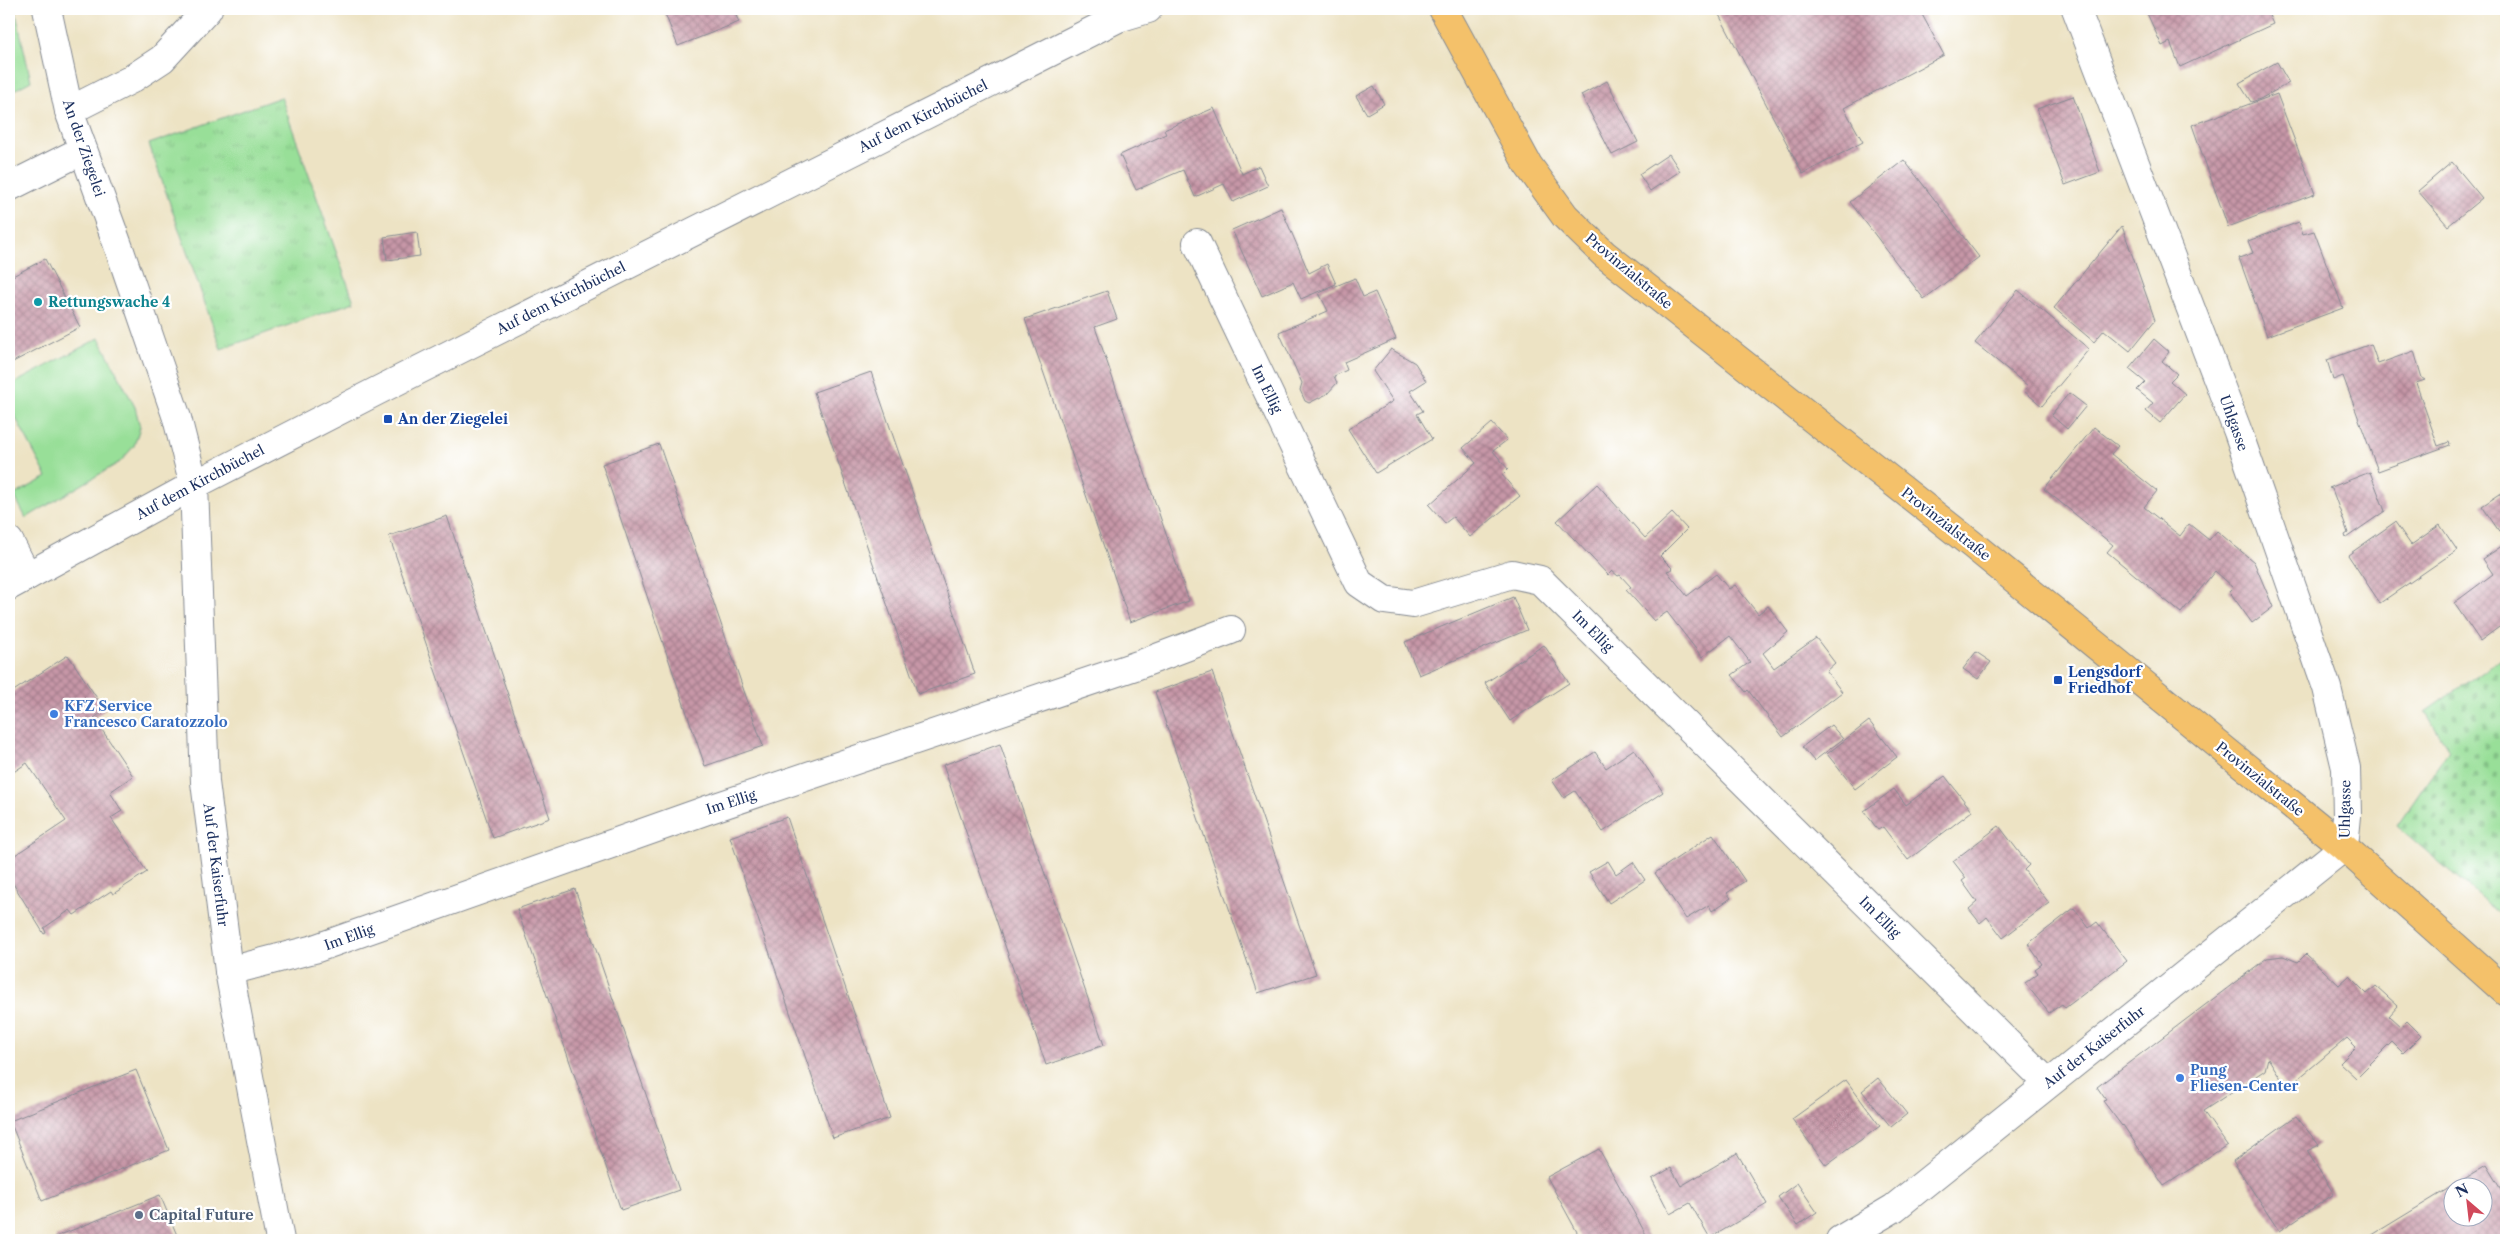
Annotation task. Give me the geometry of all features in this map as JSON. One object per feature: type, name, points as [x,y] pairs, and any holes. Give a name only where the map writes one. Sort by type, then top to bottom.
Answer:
[{"type":"main road","name":"Provinzialstraße","points":[[1443,9],[1528,165],[1565,216],[1604,254],[1974,546],[2344,847],[2506,992]]},
{"type":"street","name":"An der Ziegelei","points":[[47,9],[69,111],[177,418],[194,484]]},
{"type":"street","points":[[69,111],[130,80],[162,58],[208,9]]},
{"type":"street","name":"Auf dem Kirchbüchel","points":[[18,581],[194,484],[1124,14],[1148,9]]},
{"type":"street","name":"Uhlgasse","points":[[2076,9],[2238,432],[2328,688],[2346,768],[2347,816],[2344,847]]},
{"type":"street","points":[[9,186],[83,150]]},
{"type":"street","name":"Im Ellig","points":[[1197,243],[1359,582],[1384,600],[1413,604],[1512,574],[1540,580],[2048,1083]]},
{"type":"street","name":"Auf der Kaiserfuhr","points":[[194,484],[205,782],[229,970],[280,1240]]},
{"type":"street","points":[[9,541],[18,581]]},
{"type":"street","name":"Im Ellig","points":[[229,970],[314,949],[701,812],[1129,668],[1231,630]]},
{"type":"street","name":"Auf der Kaiserfuhr","points":[[1840,1240],[1894,1208],[2344,847]]},
{"type":"green space","points":[[9,9],[15,9],[31,81],[9,93]]},
{"type":"green space","points":[[281,97],[354,302],[221,349],[149,144]]},
{"type":"green space","points":[[99,338],[135,407],[140,427],[134,446],[120,462],[26,518],[14,495],[47,477],[9,405],[9,386]]},
{"type":"green space","points":[[2506,655],[2506,919],[2397,826],[2449,750],[2425,712]]},
{"type":"building","points":[[663,9],[733,9],[739,22],[678,46]]},
{"type":"building","points":[[1716,9],[1919,9],[1944,55],[1844,108],[1863,142],[1803,174]]},
{"type":"building","points":[[2145,9],[2266,9],[2273,24],[2180,67],[2170,42],[2162,46]]},
{"type":"building","points":[[2277,62],[2289,83],[2251,102],[2239,83]]},
{"type":"building","points":[[1607,81],[1638,142],[1612,155],[1581,95]]},
{"type":"building","points":[[1374,86],[1384,104],[1367,114],[1356,96]]},
{"type":"building","points":[[2277,94],[2315,194],[2228,227],[2192,125]]},
{"type":"building","points":[[2073,96],[2100,172],[2065,185],[2037,109]]},
{"type":"building","points":[[1214,108],[1242,174],[1259,166],[1268,186],[1233,202],[1224,184],[1195,197],[1183,170],[1136,190],[1120,155],[1166,134],[1164,130]]},
{"type":"building","points":[[1669,154],[1680,171],[1650,191],[1639,174]]},
{"type":"building","points":[[1904,160],[1979,257],[1924,299],[1850,202]]},
{"type":"building","points":[[2452,162],[2482,198],[2448,226],[2418,191]]},
{"type":"building","points":[[1281,208],[1309,273],[1327,264],[1336,284],[1301,299],[1293,282],[1262,296],[1232,230]]},
{"type":"building","points":[[2299,222],[2303,234],[2314,231],[2343,308],[2267,336],[2239,258],[2253,253],[2248,241]]},
{"type":"building","points":[[2122,226],[2155,320],[2130,351],[2104,330],[2094,342],[2054,308]]},
{"type":"building","points":[[417,232],[420,256],[387,260],[384,237]]},
{"type":"building","name":"Rettungswache 4","points":[[45,259],[80,327],[9,364],[9,278]]},
{"type":"building","points":[[1355,278],[1363,297],[1375,292],[1396,339],[1344,362],[1347,370],[1334,376],[1337,383],[1327,394],[1309,403],[1305,401],[1300,390],[1302,383],[1279,332],[1328,311],[1319,293]]},
{"type":"building","points":[[2018,290],[2089,349],[2042,406],[2024,391],[2028,386],[1975,343]]},
{"type":"building","points":[[1107,291],[1117,319],[1095,327],[1189,601],[1130,622],[1025,319]]},
{"type":"building","points":[[2154,339],[2169,352],[2162,361],[2177,374],[2170,381],[2185,394],[2160,423],[2146,411],[2153,403],[2137,390],[2145,382],[2129,369]]},
{"type":"building","points":[[2371,344],[2378,364],[2414,351],[2422,378],[2425,380],[2416,383],[2438,446],[2449,442],[2450,445],[2378,471],[2343,376],[2333,380],[2327,360]]},
{"type":"building","points":[[1391,349],[1415,363],[1426,381],[1410,391],[1423,411],[1417,414],[1432,439],[1376,473],[1348,429],[1393,401],[1373,371]]},
{"type":"building","points":[[871,372],[975,674],[918,694],[814,392]]},
{"type":"building","points":[[2069,393],[2086,406],[2067,429],[2051,415]]},
{"type":"building","points":[[1492,423],[1507,440],[1493,451],[1508,469],[1502,475],[1520,496],[1470,537],[1453,517],[1445,523],[1429,505],[1476,463],[1463,448]]},
{"type":"building","points":[[2094,427],[2118,446],[2111,454],[2157,491],[2144,507],[2180,536],[2189,524],[2209,540],[2217,531],[2254,562],[2273,607],[2252,623],[2229,591],[2233,587],[2215,571],[2181,613],[2107,552],[2113,545],[2044,489]]},
{"type":"building","points":[[659,444],[763,746],[705,766],[602,464]]},
{"type":"building","points":[[2370,472],[2385,511],[2346,538],[2345,535],[2348,533],[2332,489],[2329,488]]},
{"type":"building","points":[[1597,484],[1645,538],[1672,513],[1687,529],[1660,556],[1673,569],[1667,571],[1687,596],[1716,574],[1729,589],[1735,585],[1758,614],[1768,606],[1788,632],[1763,653],[1774,668],[1816,638],[1835,663],[1826,671],[1842,692],[1783,737],[1748,690],[1746,692],[1732,675],[1750,662],[1730,636],[1702,657],[1667,612],[1654,621],[1626,590],[1631,587],[1620,575],[1618,576],[1612,571],[1608,575],[1557,521]]},
{"type":"building","points":[[2506,490],[2506,539],[2505,540],[2482,506]]},
{"type":"building","points":[[447,516],[550,818],[493,838],[389,536]]},
{"type":"building","points":[[2395,522],[2411,545],[2440,525],[2457,550],[2380,603],[2348,555]]},
{"type":"building","points":[[2506,543],[2506,622],[2480,641],[2454,603],[2493,574],[2483,559]]},
{"type":"building","points":[[1513,597],[1527,630],[1419,675],[1405,642]]},
{"type":"building","points":[[1544,645],[1569,683],[1510,721],[1485,683]]},
{"type":"building","points":[[1976,652],[1991,662],[1978,679],[1963,669]]},
{"type":"building","points":[[68,655],[105,710],[94,718],[133,776],[110,792],[122,811],[111,818],[147,872],[113,894],[111,891],[74,915],[70,910],[44,928],[46,933],[44,934],[9,877],[9,859],[66,821],[27,763],[9,775],[9,694]]},
{"type":"building","points":[[1212,672],[1316,974],[1258,993],[1155,692]]},
{"type":"building","points":[[1869,721],[1897,757],[1855,789],[1827,754]]},
{"type":"building","points":[[1831,725],[1843,739],[1814,761],[1802,747]]},
{"type":"building","points":[[1000,744],[1104,1045],[1046,1065],[943,765]]},
{"type":"building","points":[[1634,749],[1663,792],[1603,832],[1575,791],[1564,798],[1552,780],[1595,752],[1606,768]]},
{"type":"building","points":[[1945,776],[1972,811],[1908,860],[1883,827],[1878,830],[1864,811],[1894,789],[1906,805]]},
{"type":"building","points":[[787,817],[890,1118],[833,1138],[730,837]]},
{"type":"building","points":[[1999,826],[2029,865],[2024,870],[2049,903],[2003,938],[1987,917],[1980,923],[1969,909],[1977,902],[1962,881],[1966,878],[1953,861]]},
{"type":"building","points":[[1713,834],[1745,881],[1727,893],[1731,898],[1712,911],[1709,905],[1686,919],[1655,873]]},
{"type":"building","points":[[1608,861],[1616,874],[1633,862],[1645,880],[1609,903],[1589,872]]},
{"type":"building","points":[[575,889],[679,1190],[621,1210],[517,909]]},
{"type":"building","points":[[2074,908],[2089,928],[2097,922],[2127,961],[2065,1008],[2062,1004],[2049,1013],[2025,983],[2038,973],[2035,969],[2042,964],[2028,944]]},
{"type":"building","name":"Pung Fliesen-Center","points":[[2306,954],[2339,985],[2349,976],[2367,994],[2376,986],[2398,1006],[2389,1016],[2401,1027],[2407,1021],[2421,1035],[2403,1053],[2392,1042],[2356,1078],[2340,1063],[2356,1047],[2347,1038],[2287,1088],[2268,1058],[2265,1070],[2203,1111],[2227,1145],[2164,1186],[2123,1125],[2103,1101],[2106,1100],[2097,1087],[2267,958],[2283,956],[2298,962]]},
{"type":"building","points":[[136,1070],[169,1150],[42,1201],[10,1121]]},
{"type":"building","points":[[1878,1078],[1907,1114],[1891,1127],[1862,1091]]},
{"type":"building","points":[[1846,1080],[1880,1126],[1826,1165],[1792,1119]]},
{"type":"building","points":[[2296,1116],[2319,1145],[2307,1151],[2334,1194],[2279,1231],[2233,1161]]},
{"type":"building","points":[[1599,1149],[1649,1240],[1581,1240],[1547,1177]]},
{"type":"building","points":[[1737,1153],[1767,1204],[1710,1238],[1690,1203],[1670,1214],[1652,1179],[1671,1168],[1681,1186]]},
{"type":"building","points":[[2487,1165],[2506,1196],[2506,1240],[2364,1240],[2442,1192],[2442,1226],[2492,1226],[2492,1176],[2469,1176]]},
{"type":"building","points":[[1797,1183],[1817,1212],[1798,1225],[1778,1197]]},
{"type":"building","name":"Capital Future","points":[[160,1195],[179,1240],[56,1240],[55,1237]]},
{"type":"place","name":"Rettungswache 4","points":[[38,302]]},
{"type":"place","name":"An der Ziegelei","points":[[388,419]]},
{"type":"place","name":"Lengsdorf Friedhof","points":[[2058,680]]},
{"type":"place","name":"KFZ Service Francesco Caratozzolo","points":[[54,714]]},
{"type":"place","name":"Pung Fliesen-Center","points":[[2180,1078]]},
{"type":"place","name":"Capital Future","points":[[139,1215]]}]
